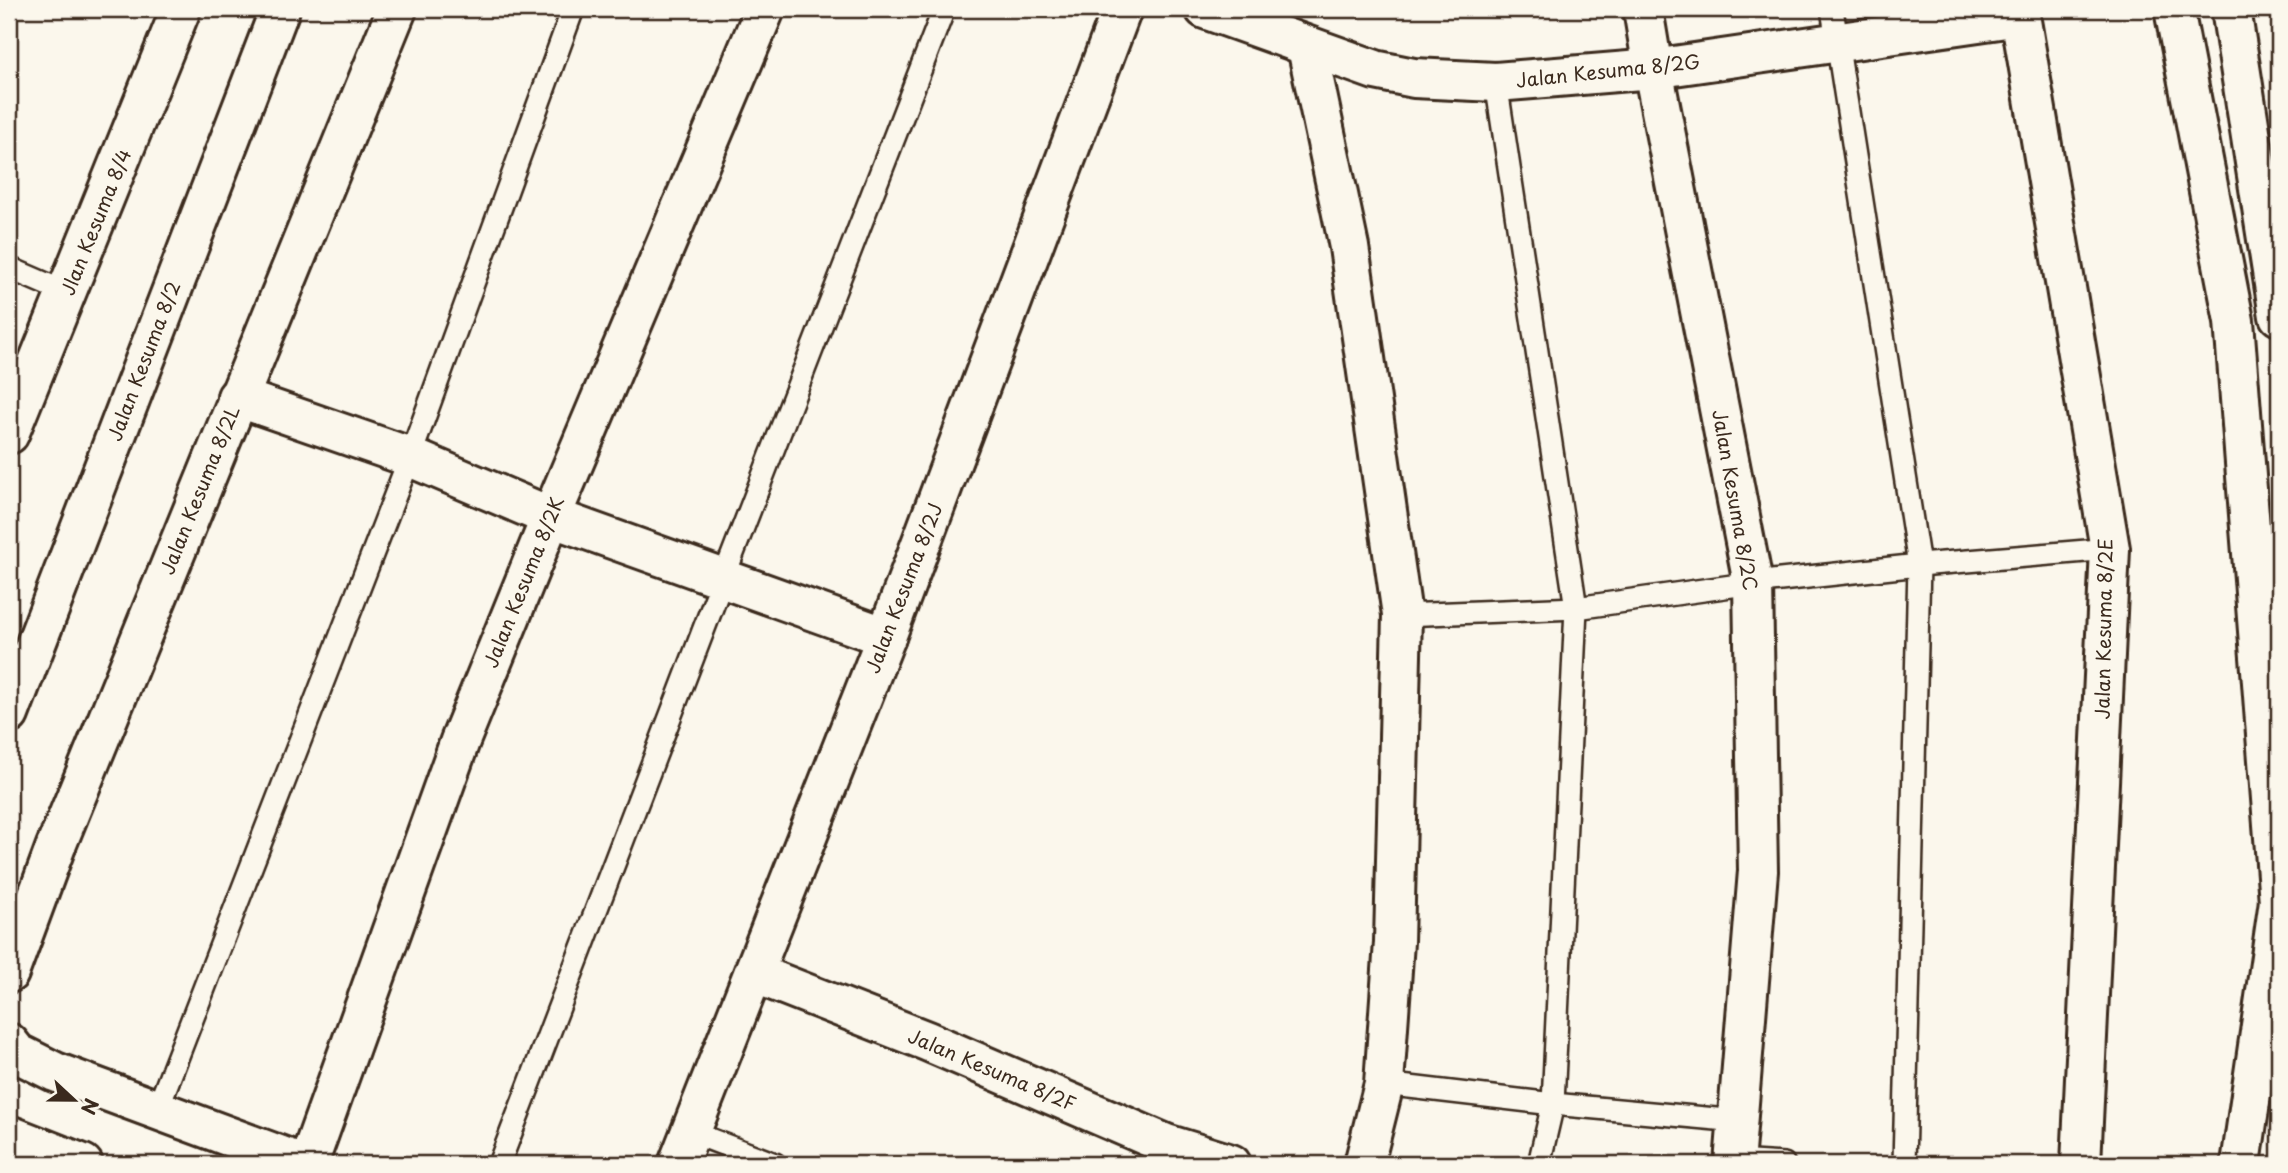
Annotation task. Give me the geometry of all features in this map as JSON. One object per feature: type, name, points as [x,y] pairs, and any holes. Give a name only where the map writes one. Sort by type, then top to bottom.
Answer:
[{"type":"street","name":"Jlan Kesuma 8/4","points":[[9,435],[181,9]]},
{"type":"street","name":"Jalan Kesuma 8/2","points":[[9,713],[280,9]]},
{"type":"street","name":"Jalan Kesuma 8/2L","points":[[9,973],[56,846],[397,9]]},
{"type":"street","name":"Jalan Kesuma 8/2K","points":[[305,1164],[460,741],[551,517],[765,9]]},
{"type":"street","name":"Jalan Kesuma 8/2J","points":[[685,1148],[886,636],[1122,9]]},
{"type":"street","name":"Jalan Kesuma 8/2G","points":[[1205,9],[1375,70],[1414,78],[1496,82],[1653,69],[1835,25],[2020,13]]},
{"type":"street","name":"Jalan Kesuma 8/2C","points":[[1643,9],[1753,583],[1758,871],[1735,1163]]},
{"type":"street","points":[[2174,9],[2234,321],[2279,902],[2241,1164]]},
{"type":"street","points":[[2231,9],[2279,317]]},
{"type":"street","name":"Jalan Kesuma 8/2E","points":[[2020,13],[2110,550],[2081,1164]]},
{"type":"street","points":[[1307,47],[1349,247],[1402,615],[1394,942],[1384,1084],[1364,1164]]},
{"type":"street","points":[[237,397],[410,457],[551,517],[886,636]]},
{"type":"street","name":"Jalan Kesuma 8/2F","points":[[754,973],[939,1047],[1166,1144],[1231,1164]]},
{"type":"street","points":[[9,1043],[18,1053],[55,1072],[305,1164]]},
{"type":"street","points":[[9,1135],[83,1164]]},
{"type":"lane","points":[[158,1110],[410,457],[573,9]]},
{"type":"lane","points":[[499,1164],[944,9]]},
{"type":"lane","points":[[1835,25],[1919,565],[1904,1164]]},
{"type":"lane","points":[[1496,82],[1576,608],[1553,1104],[1539,1164]]},
{"type":"lane","points":[[9,268],[67,293]]},
{"type":"lane","points":[[1402,615],[1576,608],[1753,583],[1919,565],[2110,550]]},
{"type":"lane","points":[[1384,1084],[1553,1104],[1738,1121]]},
{"type":"lane","points":[[685,1148],[775,1164]]},
{"type":"lane","points":[[1735,1163],[1784,1164]]}]
